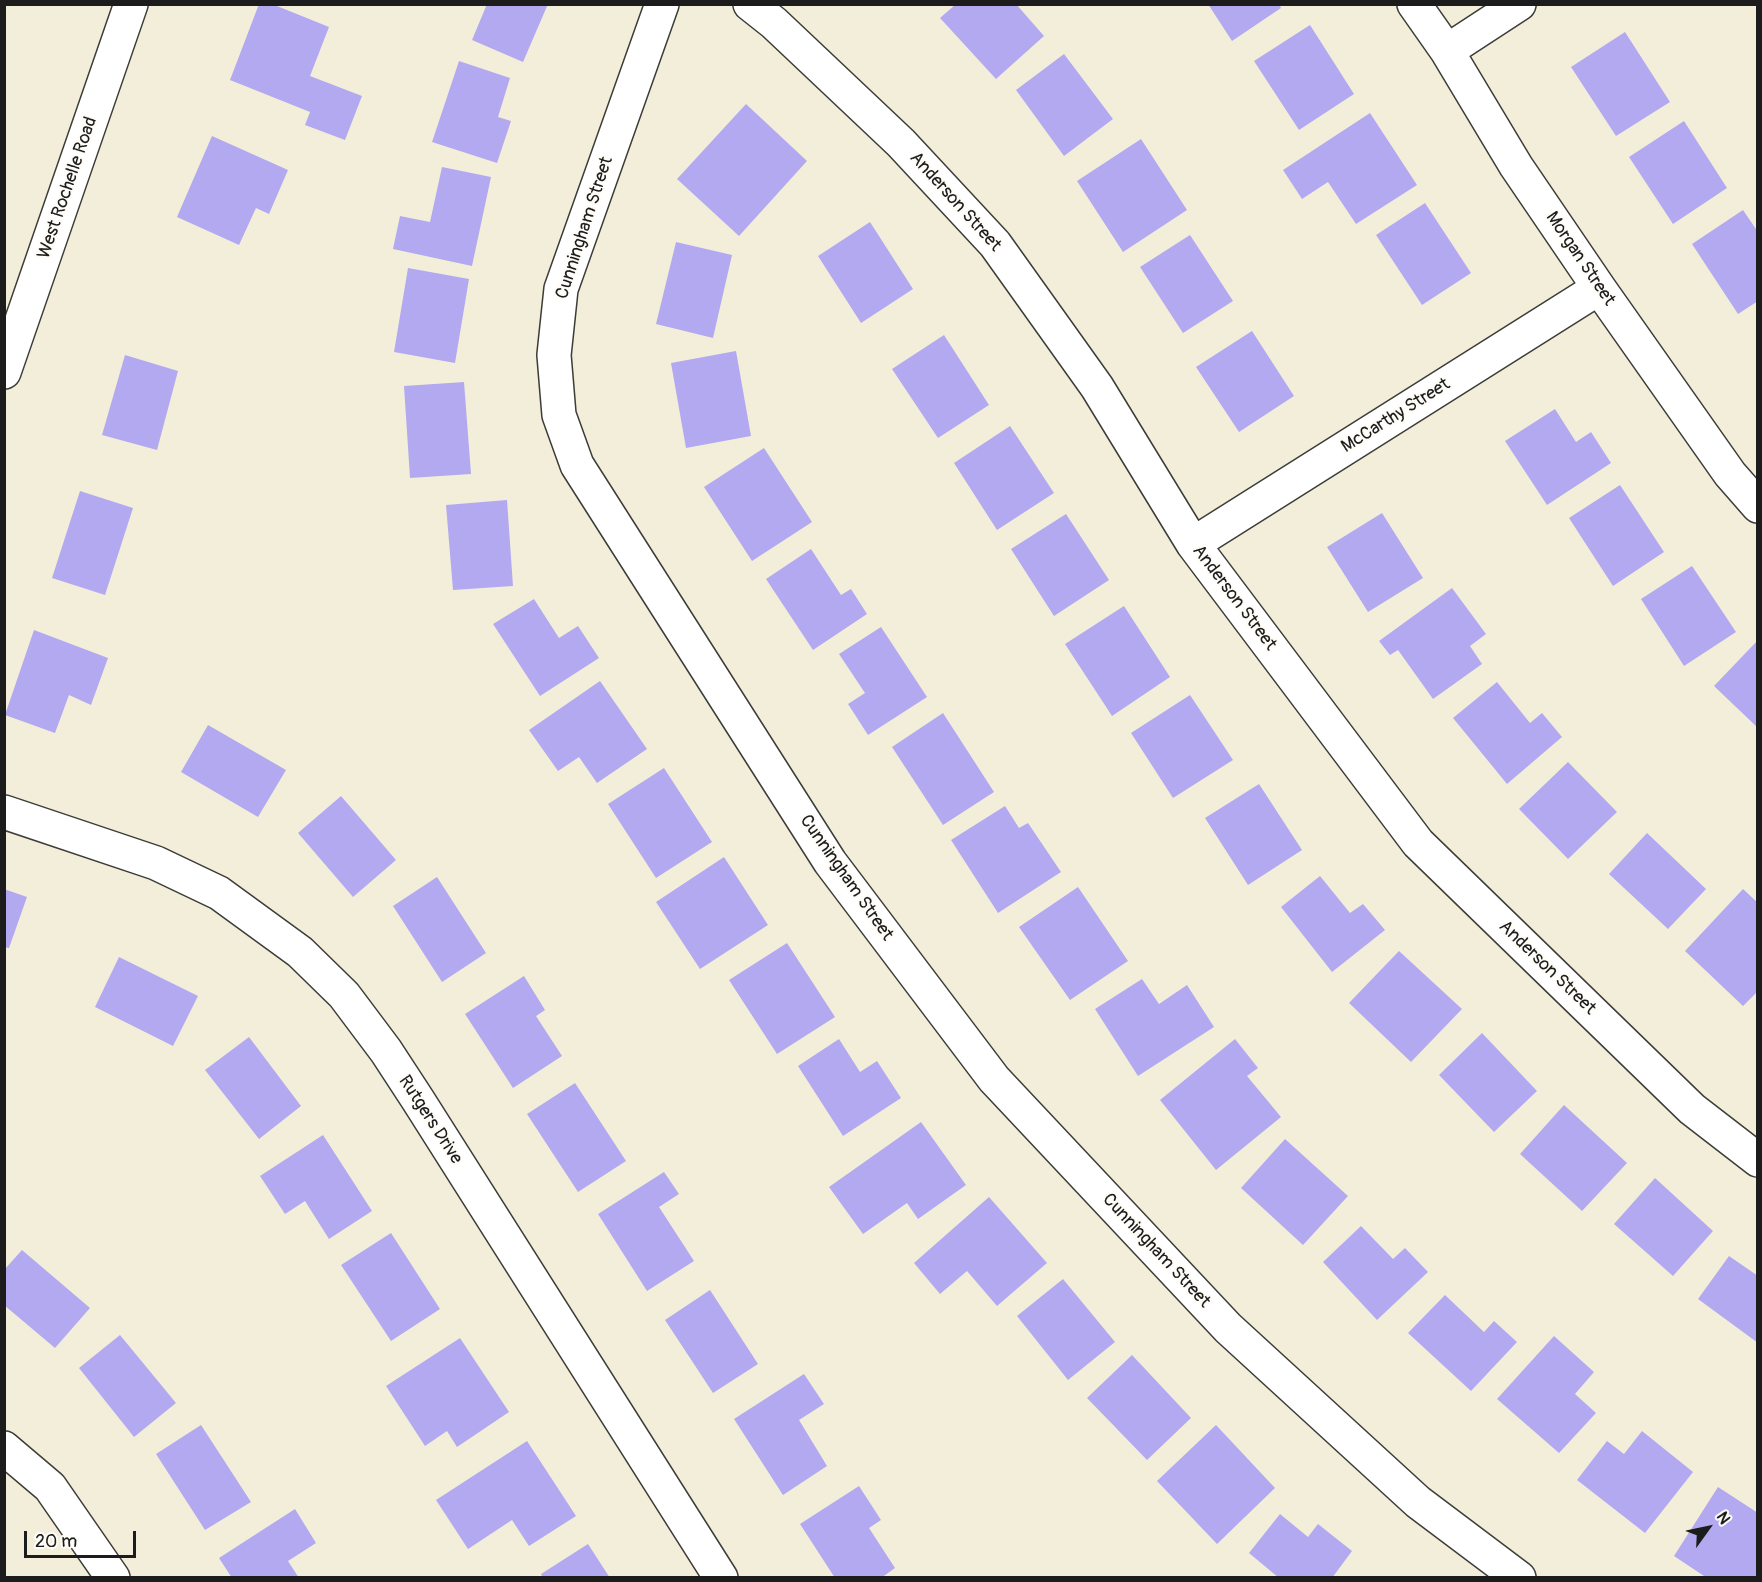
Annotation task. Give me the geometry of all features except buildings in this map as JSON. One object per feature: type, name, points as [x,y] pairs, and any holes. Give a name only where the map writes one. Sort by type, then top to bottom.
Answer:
[{"type":"street","name":"West Rochelle Road","points":[[4,372],[131,4]]},
{"type":"street","name":"Cunningham Street","points":[[662,4],[561,289],[554,355],[559,415],[577,465],[830,862],[994,1079],[1228,1328],[1418,1502],[1519,1578]]},
{"type":"street","name":"Anderson Street","points":[[750,4],[774,23],[902,143],[995,244],[1097,387],[1193,544],[1418,843],[1692,1109],[1758,1160]]},
{"type":"street","name":"Morgan Street","points":[[1414,4],[1447,51],[1516,166],[1599,288],[1730,474],[1758,506]]},
{"type":"street","points":[[1447,51],[1519,4]]},
{"type":"street","name":"McCarthy Street","points":[[1193,544],[1599,288]]},
{"type":"street","name":"Rutgers Drive","points":[[4,812],[156,863],[219,893],[300,952],[344,995],[386,1051],[721,1578]]},
{"type":"street","points":[[4,1448],[50,1487],[113,1578]]}]
